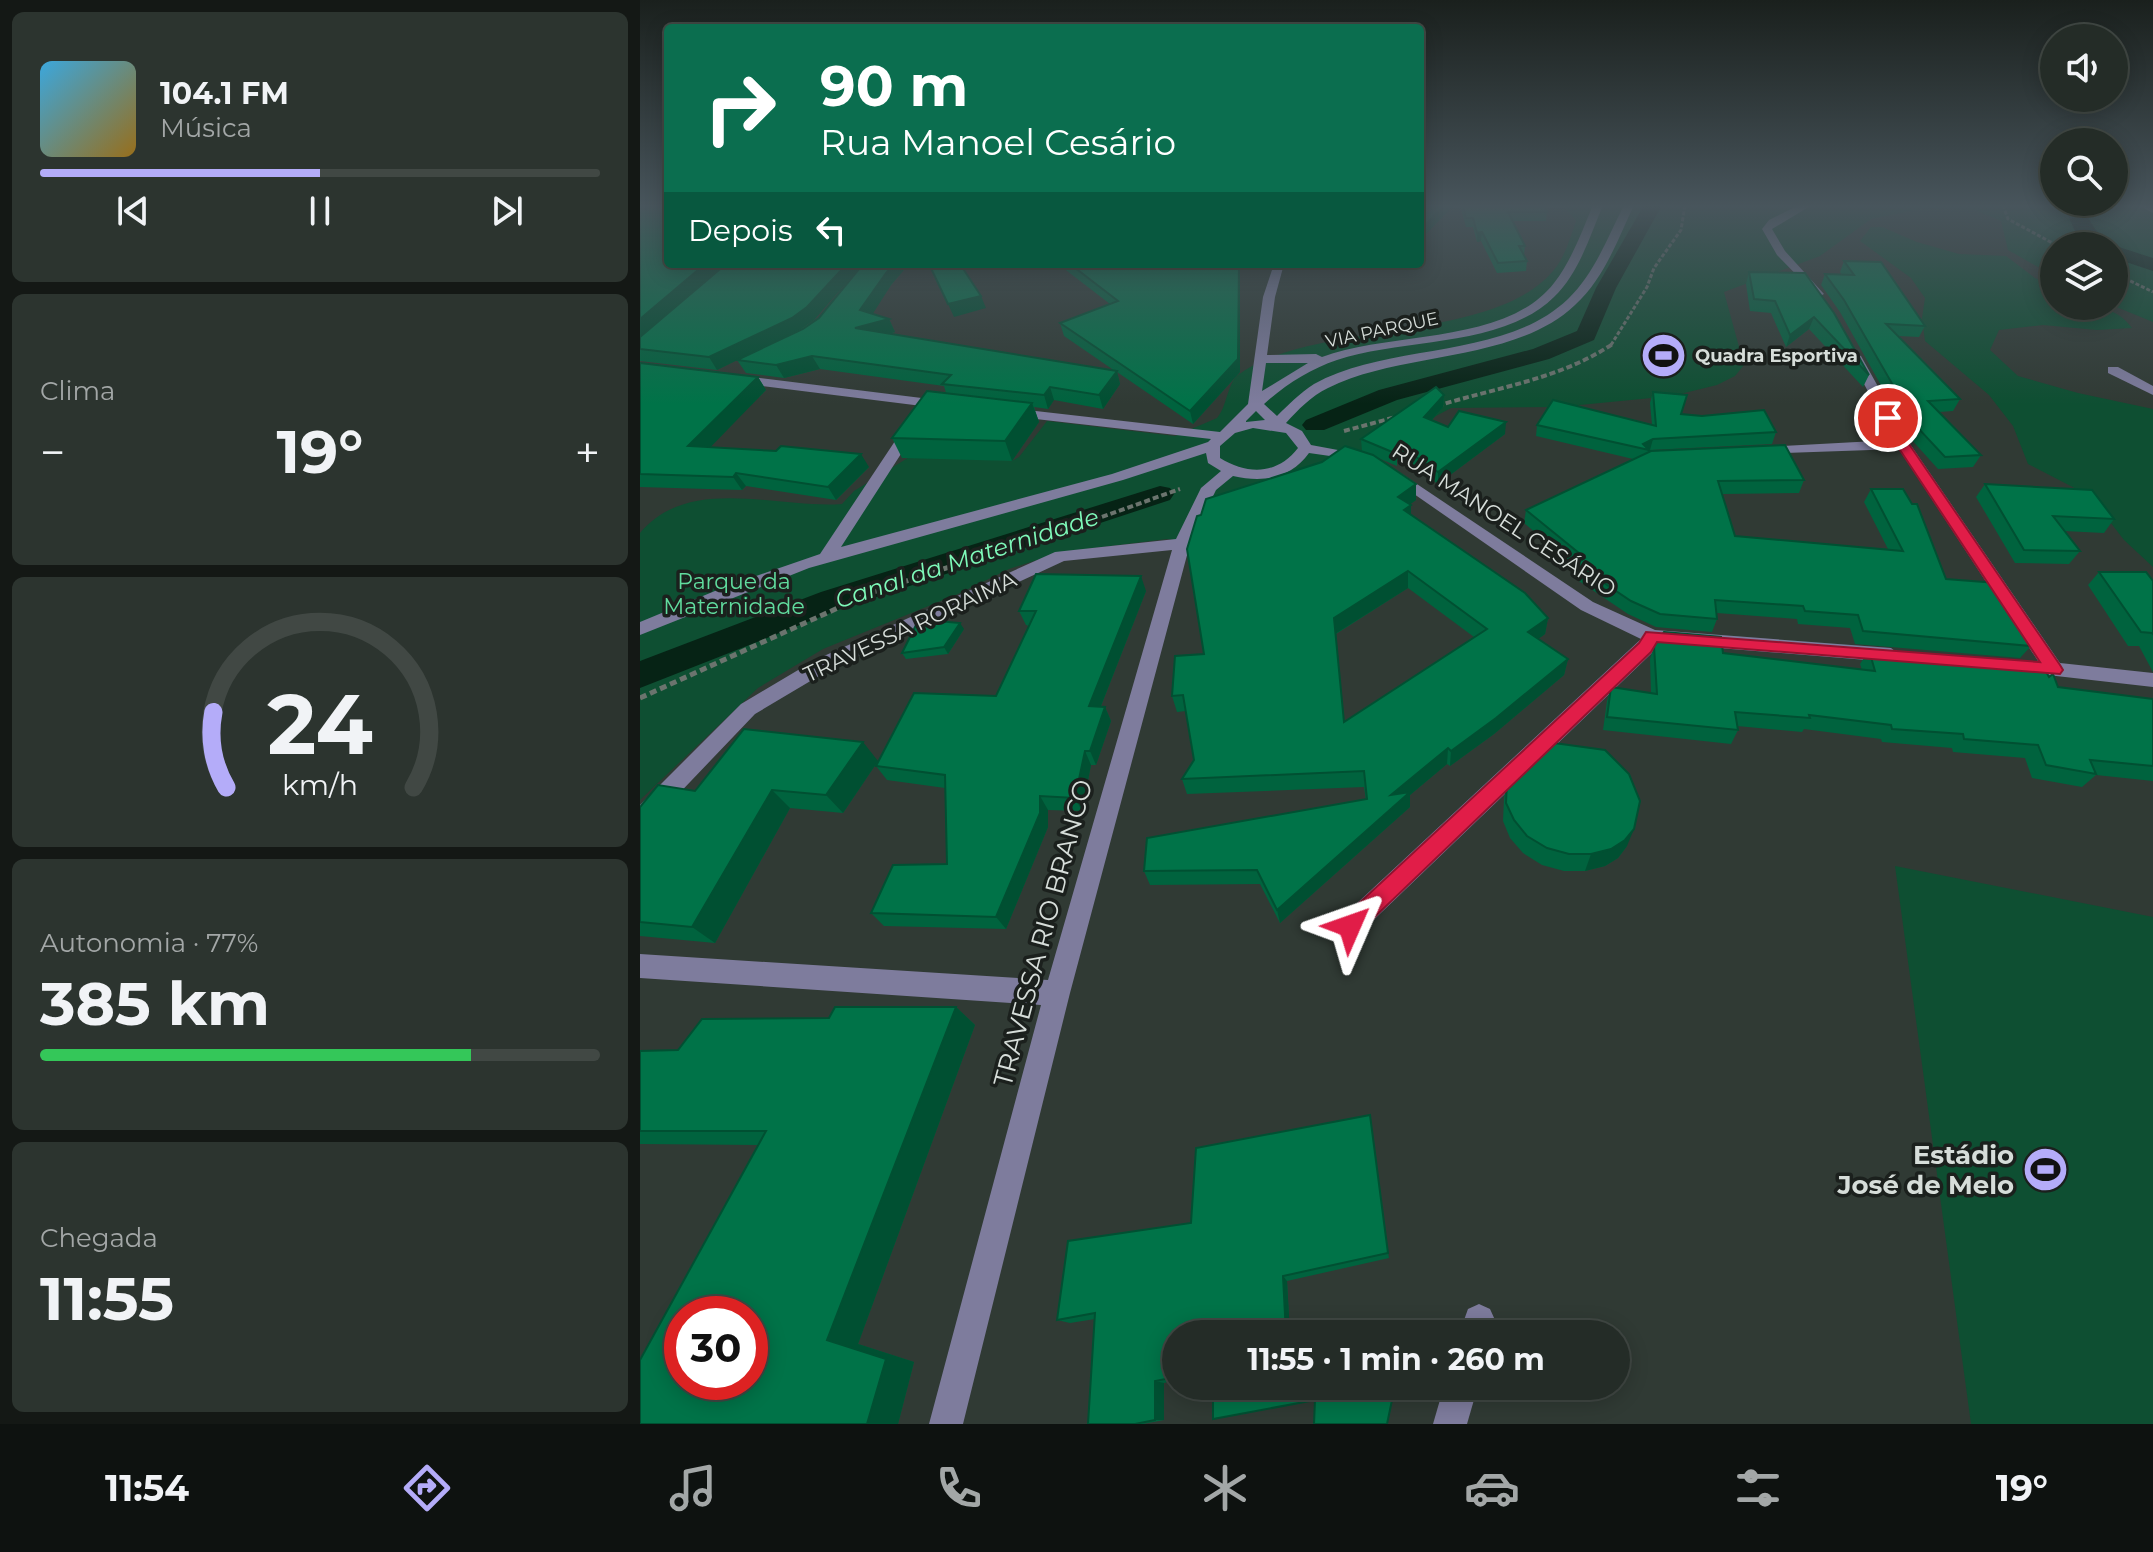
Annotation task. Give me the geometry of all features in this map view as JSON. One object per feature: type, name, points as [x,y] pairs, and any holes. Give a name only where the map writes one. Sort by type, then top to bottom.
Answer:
[{"type":"street","points":[[1221,437],[1213,460],[1227,470],[1252,476],[1278,472],[1297,461],[1305,448],[1294,431],[1277,424],[1254,402],[1269,297],[1277,271]]},
{"type":"street","name":"VIA PARQUE","points":[[1221,437],[1254,402],[1295,373],[1336,356],[1446,335],[1523,314],[1546,299],[1568,271]]},
{"type":"street","name":"VIA PARQUE","points":[[1277,424],[1309,394],[1325,384],[1361,371],[1499,337],[1538,324],[1567,307],[1595,271]]},
{"type":"street","points":[[1799,271],[1824,303]]},
{"type":"street","points":[[1846,339],[1903,444],[2054,670]]},
{"type":"street","points":[[1261,358],[1291,361],[1336,356]]},
{"type":"street","points":[[748,364],[720,377],[958,406]]},
{"type":"street","points":[[2113,370],[2153,391]]},
{"type":"street","points":[[826,557],[927,403]]},
{"type":"street","points":[[989,410],[1221,437]]},
{"type":"street","points":[[640,629],[698,603],[826,557],[1071,491],[1253,424],[1277,424]]},
{"type":"street","points":[[1745,452],[1903,444]]},
{"type":"street","name":"RUA MANOEL CESÁRIO","points":[[1305,448],[1355,456],[1380,465],[1587,606],[1624,626],[1652,636],[1916,658]]},
{"type":"street","name":"TRAVESSA RIO BRANCO","points":[[946,1424],[1057,993],[1182,544],[1209,488],[1227,470]]},
{"type":"street","name":"TRAVESSA RORAIMA","points":[[640,819],[748,709],[822,665],[1061,556],[1182,544]]},
{"type":"street","points":[[1350,926],[1645,648],[1652,636]]},
{"type":"street","points":[[2008,666],[2153,680]]},
{"type":"street","points":[[640,966],[1057,993]]},
{"type":"street","points":[[1450,1424],[1457,1400]]},
{"type":"path","points":[[2128,280],[2153,292]]},
{"type":"path","points":[[1045,536],[1227,470]]},
{"type":"path","points":[[640,698],[873,592],[1030,541]]},
{"type":"green space","name":"Parque da Maternidade","points":[[1551,271],[1779,271],[1724,292],[1744,365],[1735,376],[1717,385],[1672,396],[1559,407],[1451,408],[1376,448],[1215,546],[1167,539],[1062,552],[1009,569],[958,594],[823,649],[758,688],[640,800],[640,533],[660,515],[683,504],[708,499],[842,504],[854,491],[911,456],[1012,461],[1019,457],[1047,421],[1175,436],[1217,418],[1234,379],[1272,357],[1313,345],[1451,320],[1494,308],[1530,291]]},
{"type":"green space","points":[[1902,271],[2026,271],[2040,280],[2040,320],[2124,320],[2132,328],[2097,330],[2043,325],[1999,330],[1990,350],[2018,376],[2153,409],[2153,567],[2124,540],[2090,496],[2028,464],[2013,426],[1989,395],[1925,341],[1922,318],[1925,298],[1911,278]]},
{"type":"green space","name":"Parque da Maternidade","points":[[2128,271],[2153,271],[2153,322],[2128,312]]},
{"type":"green space","name":"Estádio José de Melo","points":[[1895,866],[2153,917],[2153,1424],[1971,1424]]},
{"type":"building","points":[[640,271],[696,271],[640,319]]},
{"type":"building","points":[[717,271],[840,271],[807,307],[792,318],[709,357],[640,349],[640,337]]},
{"type":"building","points":[[857,271],[887,271],[860,310],[889,319],[855,328],[1117,371],[1099,395],[1050,387],[1044,395],[942,384],[951,375],[812,356],[776,365],[737,360],[803,329],[819,318]]},
{"type":"building","points":[[933,271],[965,271],[981,296],[948,304]]},
{"type":"building","points":[[1080,271],[1239,271],[1238,359],[1190,411],[1060,323],[1118,301]]},
{"type":"building","points":[[1851,271],[1887,271],[1925,326],[1886,324],[1960,399],[1928,401],[1981,455],[1945,457],[1917,427],[1844,300],[1825,274],[1854,275]]},
{"type":"building","points":[[1749,272],[1805,273],[1834,313],[1869,375],[1814,317],[1790,335],[1775,301],[1754,299]]},
{"type":"building","points":[[640,363],[758,377],[688,446],[776,451],[781,446],[861,454],[828,487],[736,473],[733,477],[640,474]]},
{"type":"building","points":[[1436,387],[1444,395],[1424,417],[1448,427],[1459,411],[1506,422],[1438,472],[1399,445],[1394,451],[1397,454],[1361,439]]},
{"type":"building","points":[[927,391],[1032,403],[1005,441],[892,438]]},
{"type":"building","points":[[1653,392],[1687,395],[1681,414],[1702,416],[1764,410],[1776,432],[1653,439],[1643,444],[1649,450],[1537,425],[1553,400],[1656,426]]},
{"type":"building","points":[[1785,445],[1804,480],[1718,481],[1735,536],[1903,551],[1871,489],[1903,489],[1912,504],[1917,504],[1946,579],[1997,583],[2031,646],[1863,631],[1858,615],[1805,611],[1803,606],[1715,600],[1717,619],[1660,614],[1631,601],[1576,564],[1585,558],[1526,510],[1651,451]]},
{"type":"building","points":[[1345,446],[1373,455],[1416,484],[1398,497],[1411,505],[1404,510],[1525,593],[1548,618],[1528,632],[1568,659],[1496,718],[1451,751],[1448,748],[1391,795],[1410,792],[1277,910],[1257,870],[1144,871],[1147,838],[1367,799],[1364,771],[1182,779],[1194,760],[1183,695],[1172,696],[1175,656],[1204,654],[1187,549],[1197,516],[1201,515],[1206,499],[1322,462]],"holes":[[[1408,571],[1487,629],[1344,722],[1334,618]]]},
{"type":"building","points":[[1985,484],[2092,490],[2114,519],[2053,516],[2080,551],[2024,550]]},
{"type":"building","points":[[2099,572],[2146,572],[2153,581],[2153,634],[2141,632]]},
{"type":"building","points":[[1036,574],[1141,576],[1089,706],[1105,707],[1090,751],[1085,751],[1075,798],[1040,796],[1040,813],[996,917],[871,913],[893,865],[947,864],[945,775],[876,766],[914,693],[996,696],[1036,611],[1019,611]]},
{"type":"building","points":[[926,620],[960,623],[944,647],[902,653],[916,625]]},
{"type":"building","points":[[1664,632],[1721,637],[1723,653],[1875,671],[1869,650],[2043,666],[2049,677],[2053,674],[2058,687],[2153,699],[2153,766],[2090,760],[2096,774],[2046,765],[2038,745],[1964,739],[1963,734],[1892,729],[1891,725],[1809,715],[1810,718],[1735,712],[1738,730],[1607,717],[1611,687],[1657,694],[1654,646]]},
{"type":"building","points":[[744,729],[863,742],[826,795],[772,790],[692,927],[640,922],[640,807],[658,785],[695,791]]},
{"type":"building","points":[[1554,743],[1605,750],[1629,774],[1640,801],[1634,829],[1611,849],[1591,854],[1569,854],[1547,848],[1527,836],[1514,820],[1506,803],[1507,781],[1545,746]]},
{"type":"building","points":[[835,1007],[956,1007],[827,1340],[886,1359],[867,1424],[640,1424],[640,1360],[664,1316],[664,1400],[768,1400],[768,1296],[675,1296],[766,1131],[640,1131],[640,1051],[678,1050],[702,1019],[829,1018]]},
{"type":"building","points":[[1370,1115],[1388,1253],[1283,1276],[1285,1320],[1162,1320],[1162,1380],[1155,1381],[1155,1420],[1135,1424],[1088,1424],[1095,1313],[1057,1320],[1068,1241],[1191,1223],[1196,1148]]},
{"type":"building","points":[[1213,1400],[1315,1400],[1213,1419]]},
{"type":"building","points":[[1315,1400],[1392,1400],[1387,1424],[1314,1424]]},
{"type":"waterway","name":"Canal da Maternidade","points":[[1315,425],[1388,395],[1541,354],[1586,335],[1615,271]]},
{"type":"waterway","name":"Canal da Maternidade","points":[[640,675],[832,600],[1160,494]]},
{"type":"place","name":"Quadra Esportiva","points":[[1664,356]]},
{"type":"place","name":"Estádio José de Melo","points":[[2045,1170]]},
{"type":"route","points":[[1350,926],[1645,648],[1652,636],[2054,670],[1888,418]]}]
